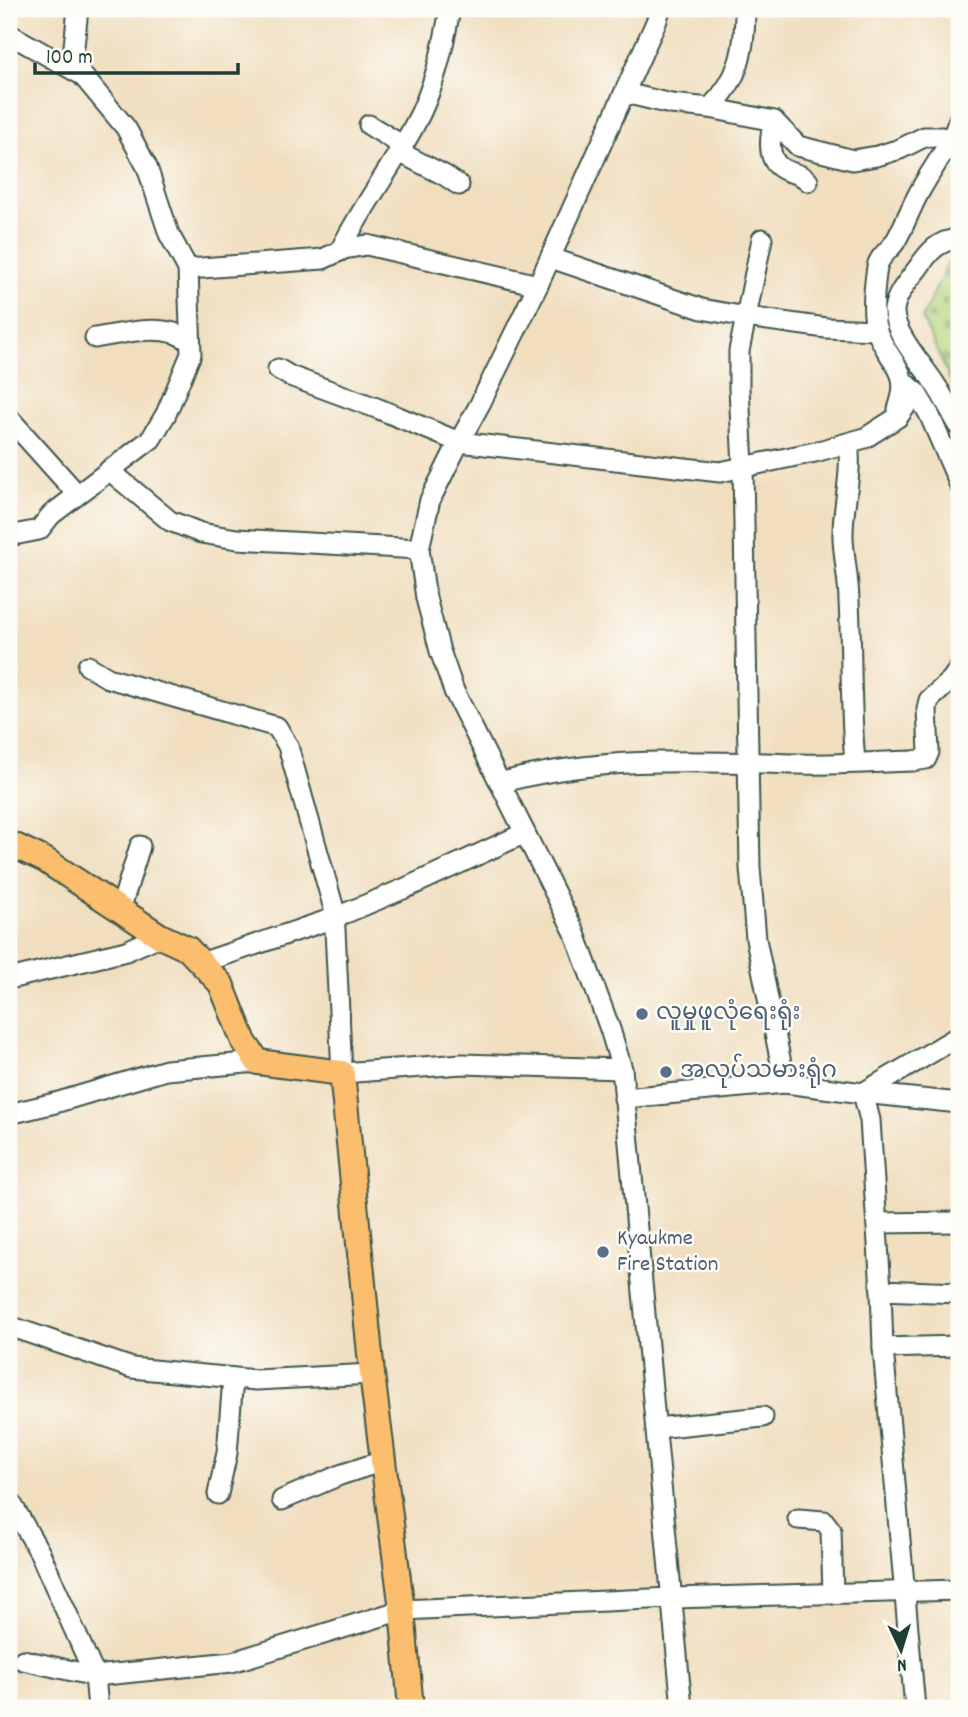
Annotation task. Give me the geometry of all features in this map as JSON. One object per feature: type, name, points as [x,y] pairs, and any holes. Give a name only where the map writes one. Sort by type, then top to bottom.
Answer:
[{"type":"main road","points":[[9,843],[45,860],[160,936],[188,949],[221,984],[244,1042],[258,1062],[342,1073],[372,1374],[402,1610],[411,1708]]},
{"type":"street","points":[[9,536],[39,530],[51,515],[151,439],[166,414],[191,354],[188,269],[169,234],[147,167],[131,137],[82,75],[74,56],[78,9]]},
{"type":"street","points":[[340,251],[415,125],[442,53],[450,9]]},
{"type":"street","points":[[660,9],[551,258],[430,500],[419,549],[426,598],[454,691],[574,931],[622,1069],[682,1708]]},
{"type":"street","points":[[710,108],[727,89],[740,62],[744,46],[745,9]]},
{"type":"street","points":[[9,34],[82,75]]},
{"type":"street","points":[[625,93],[671,104],[710,108],[774,121],[798,146],[853,160],[900,149],[924,137],[942,137]]},
{"type":"street","points":[[959,119],[953,137],[919,191],[894,244],[879,260],[874,313],[877,330],[911,389],[916,392],[929,414],[959,483]]},
{"type":"street","points":[[774,121],[770,146],[776,164],[804,176],[808,181]]},
{"type":"street","points":[[369,125],[397,142],[398,152]]},
{"type":"street","points":[[398,152],[459,185]]},
{"type":"street","points":[[762,239],[739,351],[750,868],[756,939],[785,1083]]},
{"type":"street","points":[[959,239],[942,242],[934,247],[905,285],[894,311],[896,322],[908,345],[937,386],[959,426]]},
{"type":"street","points":[[188,269],[323,259],[340,251],[367,245],[538,285]]},
{"type":"street","points":[[551,258],[702,309],[827,328],[877,330]]},
{"type":"street","points":[[95,338],[149,331],[175,334],[190,341]]},
{"type":"street","points":[[278,369],[459,442],[720,472],[815,452],[865,438],[898,417],[916,392]]},
{"type":"street","points":[[894,419],[902,398],[903,376]]},
{"type":"street","points":[[9,418],[77,494]]},
{"type":"street","points":[[848,443],[850,473],[843,512],[843,539],[849,599],[851,720],[855,762]]},
{"type":"street","points":[[109,470],[170,521],[201,533],[237,539],[419,549]]},
{"type":"street","points":[[88,666],[108,678],[277,727],[288,746],[334,908],[342,1073],[462,1064],[622,1069]]},
{"type":"street","points":[[500,783],[553,770],[669,761],[799,764],[926,759],[929,752],[929,700],[959,669]]},
{"type":"street","points":[[201,963],[334,918],[525,833]]},
{"type":"street","points":[[120,910],[140,846]]},
{"type":"street","points":[[9,979],[126,951],[160,936]]},
{"type":"street","points":[[863,1093],[959,1036]]},
{"type":"street","points":[[9,1114],[166,1070],[258,1062]]},
{"type":"street","points":[[624,1098],[785,1083],[959,1103]]},
{"type":"street","points":[[863,1093],[870,1120],[883,1348],[915,1708]]},
{"type":"street","points":[[877,1223],[959,1222]]},
{"type":"street","points":[[881,1290],[959,1293]]},
{"type":"street","points":[[9,1326],[132,1368],[256,1380],[372,1374]]},
{"type":"street","points":[[883,1348],[959,1346]]},
{"type":"street","points":[[218,1494],[227,1453],[233,1378]]},
{"type":"street","points":[[656,1428],[763,1417]]},
{"type":"street","points":[[282,1500],[340,1475],[383,1461]]},
{"type":"street","points":[[9,1499],[40,1553],[95,1676],[98,1708]]},
{"type":"street","points":[[798,1519],[824,1521],[831,1530],[833,1594]]},
{"type":"street","points":[[23,1660],[95,1676],[232,1662],[402,1610],[672,1598],[959,1590]]},
{"type":"green space","points":[[949,261],[959,263],[959,399],[922,318]]},
{"type":"place","name":"လူမှုဖူလုံရေးရုံး","points":[[642,1014]]},
{"type":"place","name":"အလုပ်သမားရုံဂ","points":[[666,1072]]},
{"type":"place","name":"Kyaukme Fire Station","points":[[603,1252]]}]
